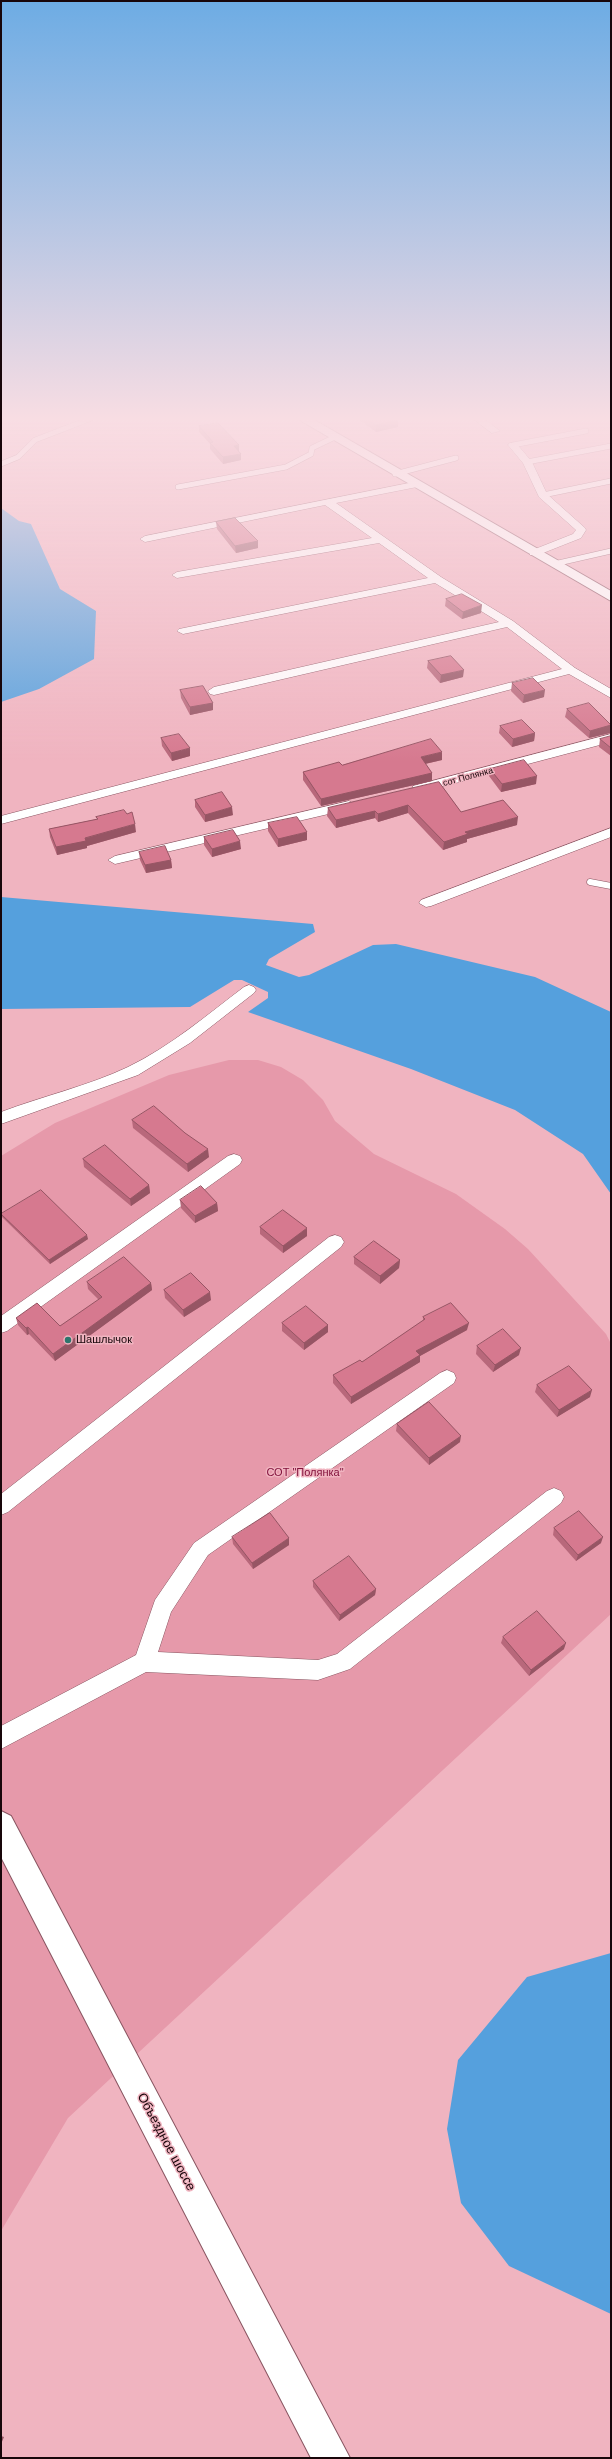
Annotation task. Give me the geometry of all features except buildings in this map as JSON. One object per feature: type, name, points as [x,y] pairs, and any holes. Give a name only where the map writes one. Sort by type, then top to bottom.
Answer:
[{"type":"main road","points":[[498,533],[611,597]]},
{"type":"main road","name":"Объездное шоссе","points":[[1,1826],[331,2458]]},
{"type":"street","points":[[145,539],[176,533]]},
{"type":"street","points":[[368,533],[437,579],[509,623],[571,670],[611,694]]},
{"type":"street","points":[[534,553],[577,536],[579,533]]},
{"type":"street","points":[[177,575],[378,540]]},
{"type":"street","points":[[183,631],[437,579]]},
{"type":"street","points":[[214,692],[509,623]]},
{"type":"street","points":[[1,820],[571,670]]},
{"type":"street","name":"сот Полянка","points":[[406,792],[611,738]]},
{"type":"street","points":[[115,860],[360,803]]},
{"type":"street","points":[[426,903],[611,832]]},
{"type":"street","points":[[1,1118],[35,1104],[115,1079],[171,1050],[249,990]]},
{"type":"street","points":[[1,1326],[234,1160]]},
{"type":"street","points":[[1,1506],[335,1242]]},
{"type":"street","points":[[144,1662],[162,1607],[201,1549],[447,1378]]},
{"type":"street","points":[[1,1738],[144,1662],[318,1670],[343,1662],[554,1497]]},
{"type":"lane","points":[[554,564],[611,551]]},
{"type":"lane","points":[[590,882],[611,886]]},
{"type":"green space","name":"СОТ \"Полянка\"","points":[[229,1060],[258,1060],[281,1067],[303,1080],[323,1100],[335,1121],[374,1154],[456,1194],[505,1229],[528,1249],[606,1334],[611,1344],[611,1614],[68,2118],[1,2231],[1,1156],[55,1123],[169,1075]]},
{"type":"water","points":[[1,533],[35,533],[60,589],[96,611],[94,659],[39,689],[1,702]]},
{"type":"water","points":[[1,897],[313,924],[315,932],[269,959],[266,965],[299,977],[309,975],[373,945],[396,944],[535,977],[611,1012],[611,1194],[583,1154],[515,1110],[411,1069],[248,1012],[268,998],[268,992],[242,980],[234,980],[190,1007],[1,1009]]},
{"type":"water","points":[[611,1953],[611,2314],[509,2266],[461,2203],[447,2129],[458,2060],[527,1977]]},
{"type":"place","name":"Шашлычок","points":[[68,1340]]}]
